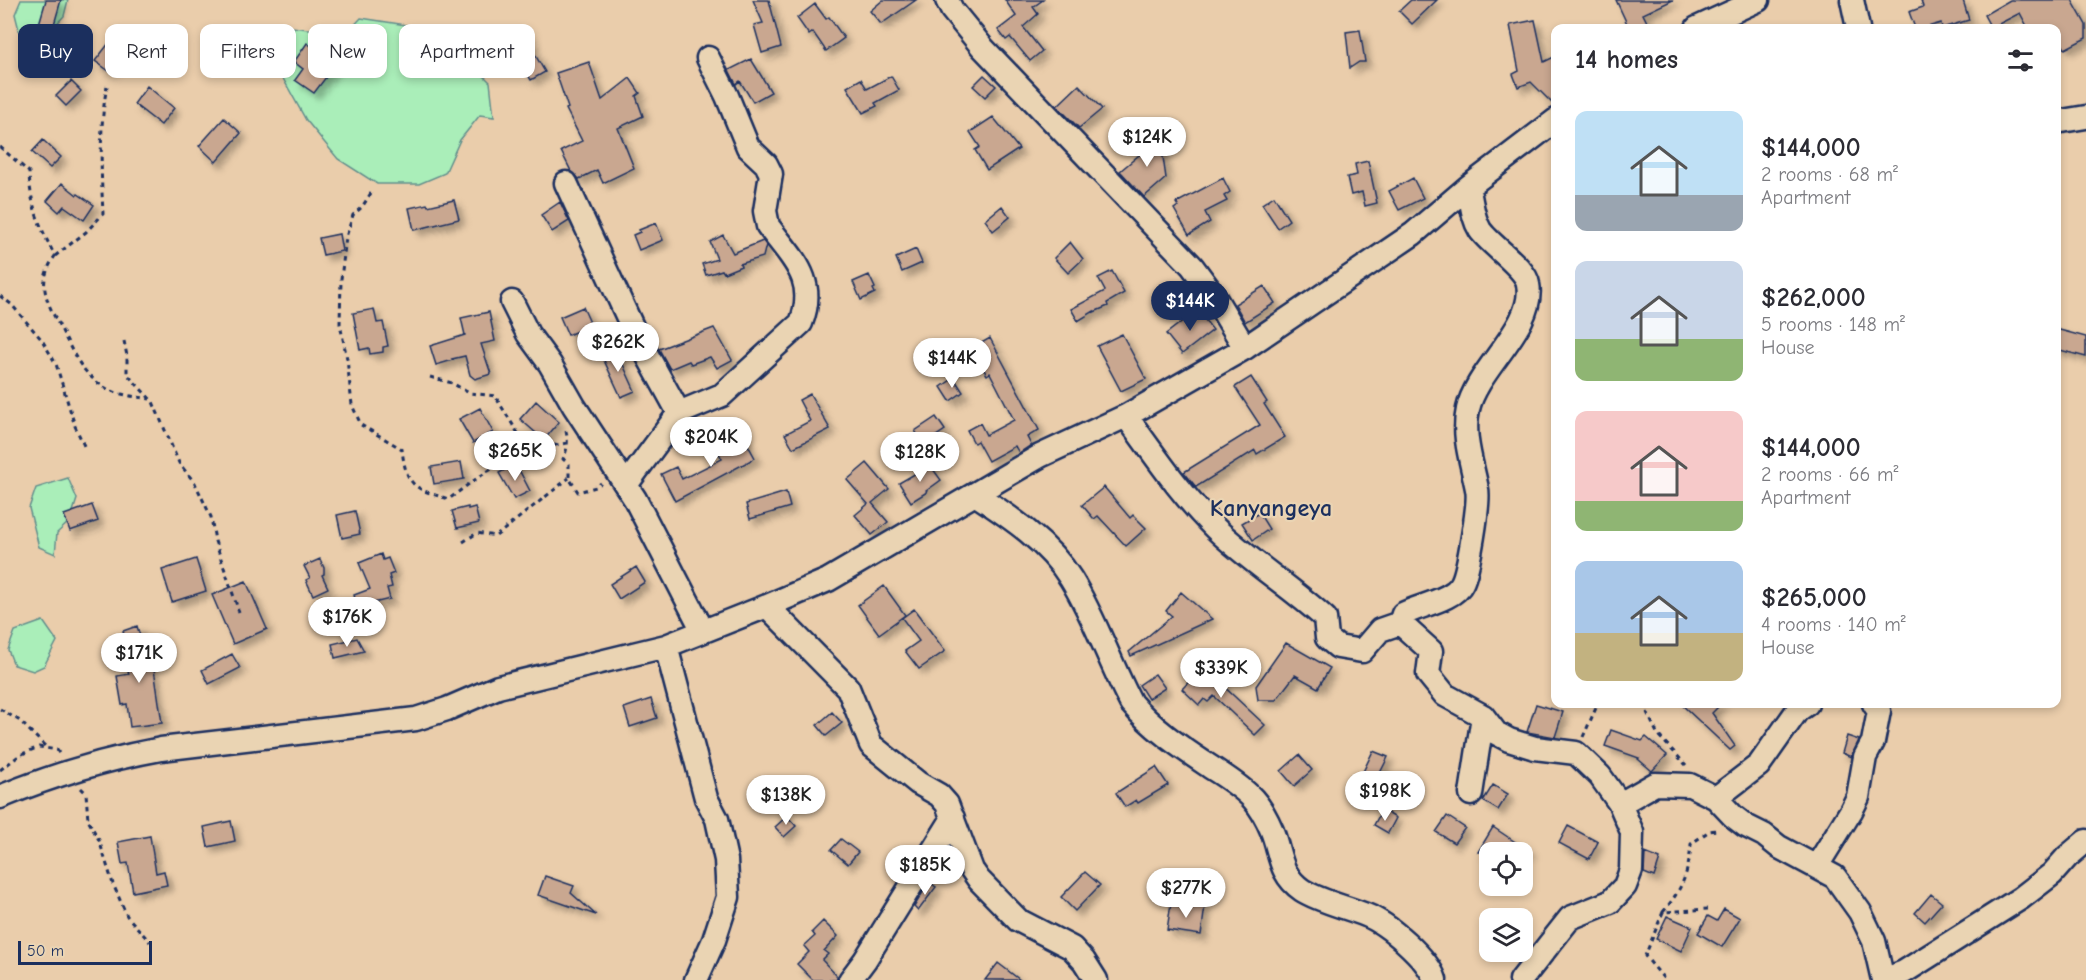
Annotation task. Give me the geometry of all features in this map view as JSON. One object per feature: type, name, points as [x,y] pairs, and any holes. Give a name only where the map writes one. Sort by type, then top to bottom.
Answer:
[{"type":"street","points":[[947,0],[952,10],[983,48],[1192,266],[1212,292],[1245,348]]},
{"type":"street","points":[[1706,24],[1758,0]]},
{"type":"street","points":[[1852,0],[1857,24]]},
{"type":"street","points":[[621,478],[680,413],[722,395],[801,323],[805,310],[805,285],[802,271],[765,219],[771,174],[769,168],[748,147],[708,58]]},
{"type":"street","points":[[2061,121],[2086,117]]},
{"type":"street","points":[[0,797],[70,772],[132,754],[416,719],[447,710],[498,687],[666,646],[828,580],[1040,456],[1126,416],[1245,348],[1413,234],[1468,187],[1551,124]]},
{"type":"street","points":[[566,183],[635,333],[680,413]]},
{"type":"street","points":[[1400,623],[1403,614],[1415,607],[1452,595],[1462,585],[1478,507],[1478,491],[1468,447],[1466,425],[1468,406],[1481,381],[1527,309],[1528,283],[1523,273],[1481,230],[1473,213],[1468,187]]},
{"type":"street","points":[[512,303],[528,334],[550,364],[621,478],[703,631]]},
{"type":"street","points":[[1126,416],[1183,493],[1213,526],[1248,558],[1283,582],[1325,618],[1327,638],[1338,647],[1362,651],[1380,630],[1400,623]]},
{"type":"street","points":[[975,494],[1018,524],[1048,551],[1070,578],[1131,703],[1146,721],[1239,785],[1254,801],[1266,818],[1280,861],[1289,879],[1303,891],[1369,916],[1420,957],[1435,980]]},
{"type":"street","points":[[767,606],[848,688],[871,745],[918,783],[939,795],[947,804],[972,870],[979,880],[1018,920],[1071,948],[1084,961],[1096,980]]},
{"type":"street","points":[[1400,623],[1431,651],[1428,675],[1445,695],[1482,716],[1496,733],[1509,740],[1535,748],[1576,753],[1600,776],[1620,804],[1632,832],[1631,870],[1625,886],[1610,902],[1570,918],[1521,980]]},
{"type":"street","points":[[666,646],[706,798],[717,819],[726,860],[728,897],[714,940],[696,980]]},
{"type":"street","points":[[1716,798],[1759,765],[1801,708]]},
{"type":"street","points":[[1816,866],[1851,811],[1857,797],[1864,757],[1873,742],[1880,711],[1877,708]]},
{"type":"street","points":[[1471,794],[1482,716]]},
{"type":"street","points":[[1620,804],[1655,784],[1690,785],[1716,798],[1733,816],[1779,847],[1835,877],[1860,912],[1874,941],[1883,980],[1904,972],[2021,898],[2052,874],[2086,841]]},
{"type":"street","points":[[850,980],[865,960],[953,818]]},
{"type":"path","points":[[107,86],[103,108],[101,176],[103,214],[86,232],[55,256],[47,268],[44,288],[48,303],[72,354],[89,377],[103,387],[124,395],[150,399]]},
{"type":"path","points":[[0,147],[29,172],[29,194],[33,207],[55,256]]},
{"type":"path","points":[[371,193],[362,207],[353,215],[346,237],[341,279],[340,324],[352,405],[361,425],[402,449],[405,472],[420,490],[449,499],[484,473],[530,451],[568,443]]},
{"type":"path","points":[[0,296],[42,340],[56,364],[75,426],[85,448]]},
{"type":"path","points":[[124,341],[127,356],[126,374],[150,399],[179,463],[195,483],[211,516],[215,541],[239,612]]},
{"type":"path","points":[[430,377],[452,383],[469,393],[495,396],[530,451]]},
{"type":"path","points":[[565,423],[568,443],[563,459],[569,464],[569,478],[578,492],[621,478]]},
{"type":"path","points":[[463,542],[477,532],[496,536],[569,478]]},
{"type":"path","points":[[1576,753],[1596,708]]},
{"type":"path","points":[[1645,708],[1658,735],[1687,766]]},
{"type":"path","points":[[0,709],[20,721],[48,748]]},
{"type":"path","points":[[0,770],[20,755],[39,747],[57,750],[86,794],[88,820],[99,840],[113,884],[127,916],[150,942]]},
{"type":"path","points":[[1665,980],[1645,956],[1663,912],[1678,893],[1690,866],[1691,843],[1709,831],[1746,826]]},
{"type":"path","points":[[1663,912],[1708,909]]},
{"type":"green space","points":[[21,0],[68,0],[64,16],[56,24],[18,24],[18,26],[15,14]]},
{"type":"green space","points":[[361,18],[400,24],[399,78],[486,78],[490,82],[494,117],[480,115],[460,140],[445,173],[419,184],[377,184],[338,159],[306,120],[283,78],[296,78],[296,28],[308,29],[308,78],[387,78],[387,24],[355,24]]},
{"type":"green space","points":[[68,478],[77,499],[70,521],[57,533],[55,554],[39,547],[29,508],[36,488]]},
{"type":"green space","points":[[43,621],[57,641],[44,666],[33,671],[14,665],[8,650],[15,631]]},
{"type":"building","points":[[46,0],[61,0],[54,24],[39,24]]},
{"type":"building","points":[[753,0],[769,0],[781,47],[762,53],[754,25],[763,23]]},
{"type":"building","points":[[883,0],[916,0],[881,24],[870,11]]},
{"type":"building","points":[[1005,0],[1043,0],[1033,7],[1038,14],[1023,27],[1042,51],[1030,61],[1010,37],[1006,40],[998,30],[1016,16]]},
{"type":"building","points":[[1411,0],[1437,0],[1412,24],[1399,11]]},
{"type":"building","points":[[1616,0],[1673,0],[1643,14],[1648,24],[1627,24]]},
{"type":"building","points":[[1921,0],[1963,0],[1969,20],[1956,24],[1914,24],[1909,12],[1923,7]]},
{"type":"building","points":[[2010,0],[2072,0],[2086,25],[2086,38],[2065,49],[2061,42],[2061,24],[2026,24],[2020,13],[1999,24],[1989,24],[1984,15]]},
{"type":"building","points":[[815,4],[826,19],[829,17],[844,38],[826,51],[813,32],[809,35],[797,18]]},
{"type":"building","points":[[1535,20],[1544,62],[1551,58],[1551,102],[1531,82],[1518,87],[1513,74],[1519,71],[1510,25]]},
{"type":"building","points":[[1360,30],[1365,62],[1359,62],[1350,68],[1346,32]]},
{"type":"building","points":[[308,44],[308,78],[325,78],[314,93],[295,80],[303,69],[296,64],[296,59]]},
{"type":"building","points":[[105,48],[105,68],[95,61]]},
{"type":"building","points":[[535,55],[545,72],[535,78]]},
{"type":"building","points":[[751,59],[771,92],[753,102],[740,81],[736,84],[729,70]]},
{"type":"building","points":[[589,62],[602,100],[630,78],[640,93],[636,96],[643,116],[618,128],[634,168],[603,183],[597,170],[579,179],[571,171],[561,151],[582,141],[566,109],[568,108],[556,73]]},
{"type":"building","points":[[984,75],[996,86],[985,97],[973,86]]},
{"type":"building","points":[[891,76],[899,90],[875,103],[877,106],[863,113],[847,87],[861,79],[867,89]]},
{"type":"building","points":[[71,81],[81,91],[66,106],[56,96]]},
{"type":"building","points":[[1079,85],[1102,109],[1079,128],[1057,106]]},
{"type":"building","points":[[147,86],[174,108],[161,125],[134,104]]},
{"type":"building","points":[[993,117],[1019,149],[987,170],[975,150],[980,147],[970,132]]},
{"type":"building","points":[[224,118],[241,133],[216,162],[199,146]]},
{"type":"building","points":[[1160,137],[1166,178],[1144,197],[1120,171],[1145,150],[1142,141]]},
{"type":"building","points":[[43,140],[61,157],[50,168],[32,152]]},
{"type":"building","points":[[1368,161],[1377,203],[1365,206],[1362,192],[1351,195],[1347,177],[1357,175],[1355,164]]},
{"type":"building","points":[[1223,178],[1230,192],[1224,196],[1227,201],[1205,212],[1210,222],[1189,235],[1174,209],[1178,206],[1176,203]]},
{"type":"building","points":[[1413,178],[1423,198],[1399,210],[1389,191]]},
{"type":"building","points":[[62,183],[94,205],[84,220],[64,206],[59,212],[47,201]]},
{"type":"building","points":[[1274,196],[1289,220],[1278,228],[1262,204]]},
{"type":"building","points":[[454,200],[459,219],[414,230],[409,208]]},
{"type":"building","points":[[560,202],[569,221],[552,232],[541,215]]},
{"type":"building","points":[[1002,206],[1010,217],[993,231],[985,220]]},
{"type":"building","points":[[656,223],[663,240],[639,250],[633,235]]},
{"type":"building","points":[[339,234],[342,251],[323,255],[319,238]]},
{"type":"building","points":[[723,235],[733,253],[763,241],[766,245],[763,257],[740,264],[741,266],[724,273],[722,270],[706,275],[702,264],[717,259],[710,242]]},
{"type":"building","points":[[1070,242],[1083,259],[1068,273],[1054,258]]},
{"type":"building","points":[[916,249],[922,263],[902,272],[896,258]]},
{"type":"building","points":[[1112,271],[1124,293],[1107,303],[1108,306],[1078,321],[1071,309],[1105,291],[1098,278]]},
{"type":"building","points":[[869,275],[875,293],[861,300],[853,282]]},
{"type":"building","points":[[1264,286],[1275,303],[1245,322],[1235,304]]},
{"type":"building","points":[[583,307],[591,325],[568,335],[560,317]]},
{"type":"building","points":[[374,309],[377,323],[383,322],[388,346],[383,347],[383,352],[370,354],[369,348],[360,350],[353,313]]},
{"type":"building","points":[[1197,310],[1213,330],[1182,354],[1166,334]]},
{"type":"building","points":[[489,312],[495,341],[481,344],[491,374],[475,379],[470,375],[465,356],[436,365],[430,346],[465,335],[461,318]]},
{"type":"building","points":[[714,328],[732,360],[717,368],[710,357],[691,364],[689,361],[670,369],[659,349]]},
{"type":"building","points":[[2061,330],[2086,337],[2086,357],[2061,350]]},
{"type":"building","points":[[1122,334],[1146,379],[1121,391],[1097,346]]},
{"type":"building","points":[[990,338],[1039,430],[1027,437],[1031,445],[1019,453],[1015,446],[988,461],[977,441],[974,443],[967,430],[980,423],[986,435],[1014,420],[990,373],[987,375],[971,349]]},
{"type":"building","points":[[616,349],[635,391],[621,397],[602,356]]},
{"type":"building","points":[[1251,377],[1267,402],[1264,404],[1285,437],[1257,454],[1255,450],[1196,487],[1184,472],[1260,425],[1235,387]]},
{"type":"building","points":[[954,378],[963,392],[950,401],[941,387]]},
{"type":"building","points":[[810,394],[830,429],[793,448],[785,434],[810,421],[799,400]]},
{"type":"building","points":[[536,401],[559,422],[544,440],[520,419]]},
{"type":"building","points":[[480,408],[493,432],[473,443],[459,419]]},
{"type":"building","points":[[936,417],[945,430],[924,444],[915,431]]},
{"type":"building","points":[[734,434],[736,438],[742,434],[755,458],[675,501],[661,474],[676,467],[682,479],[722,459],[716,448],[723,444],[721,441]]},
{"type":"building","points":[[461,462],[464,479],[434,484],[431,467]]},
{"type":"building","points":[[867,463],[889,489],[872,503],[888,522],[872,535],[855,515],[868,504],[847,480]]},
{"type":"building","points":[[516,464],[530,491],[514,499],[499,473]]},
{"type":"building","points":[[930,465],[941,480],[911,502],[899,483]]},
{"type":"building","points":[[1104,487],[1130,518],[1133,515],[1146,528],[1126,546],[1098,516],[1094,519],[1082,505]]},
{"type":"building","points":[[786,492],[790,507],[750,519],[746,504]]},
{"type":"building","points":[[92,505],[98,521],[70,531],[64,515]]},
{"type":"building","points":[[468,507],[468,509],[475,507],[479,523],[457,528],[452,511]]},
{"type":"building","points":[[355,511],[360,534],[342,538],[337,515]]},
{"type":"building","points":[[1259,513],[1269,529],[1253,540],[1242,523]]},
{"type":"building","points":[[381,554],[383,560],[388,558],[394,573],[389,575],[392,587],[387,588],[390,599],[357,607],[354,595],[370,589],[359,563]]},
{"type":"building","points":[[196,559],[206,591],[172,602],[162,570]]},
{"type":"building","points":[[320,559],[324,568],[322,575],[328,588],[313,595],[306,580],[310,578],[304,566]]},
{"type":"building","points":[[636,567],[645,582],[619,599],[610,584]]},
{"type":"building","points":[[246,581],[267,629],[233,644],[212,595]]},
{"type":"building","points":[[884,586],[905,615],[879,634],[858,605]]},
{"type":"building","points":[[1181,592],[1212,619],[1131,656],[1129,652],[1172,616],[1166,611]]},
{"type":"building","points":[[914,609],[945,651],[919,669],[905,651],[919,641],[902,618]]},
{"type":"building","points":[[137,626],[150,670],[154,669],[162,723],[130,727],[127,704],[122,705],[117,676],[129,674],[123,651],[128,649],[123,631]]},
{"type":"building","points":[[357,638],[364,651],[335,658],[332,644]]},
{"type":"building","points":[[1286,643],[1330,668],[1318,688],[1295,675],[1276,700],[1258,700],[1256,686]]},
{"type":"building","points":[[232,654],[240,668],[209,684],[202,670]]},
{"type":"building","points":[[1203,667],[1265,725],[1255,735],[1214,696],[1208,702],[1204,699],[1199,705],[1182,689]]},
{"type":"building","points":[[1155,674],[1165,688],[1148,699],[1139,685]]},
{"type":"building","points":[[651,699],[657,718],[630,727],[624,708]]},
{"type":"building","points":[[1536,704],[1563,712],[1555,737],[1527,732]]},
{"type":"building","points":[[1685,708],[1717,708],[1712,713],[1735,746],[1730,750]]},
{"type":"building","points":[[832,712],[842,723],[826,736],[817,725]]},
{"type":"building","points":[[1611,730],[1642,741],[1646,737],[1667,755],[1652,771],[1639,758],[1605,746]]},
{"type":"building","points":[[1847,736],[1859,740],[1851,757],[1842,753]]},
{"type":"building","points":[[1373,751],[1388,757],[1376,781],[1362,774]]},
{"type":"building","points":[[1299,755],[1312,770],[1294,786],[1281,771]]},
{"type":"building","points":[[1156,767],[1168,785],[1138,803],[1136,800],[1125,807],[1116,793]]},
{"type":"building","points":[[1493,785],[1508,794],[1498,810],[1483,801]]},
{"type":"building","points":[[1382,810],[1396,818],[1388,833],[1374,825]]},
{"type":"building","points":[[787,816],[796,826],[784,837],[775,827]]},
{"type":"building","points":[[1447,816],[1465,828],[1454,843],[1436,832]]},
{"type":"building","points":[[231,821],[235,841],[208,847],[204,827]]},
{"type":"building","points":[[1568,826],[1598,842],[1589,859],[1559,843]]},
{"type":"building","points":[[1493,827],[1515,842],[1484,842]]},
{"type":"building","points":[[150,836],[156,873],[164,871],[167,885],[133,892],[128,863],[122,864],[118,842]]},
{"type":"building","points":[[841,839],[858,852],[848,864],[831,850]]},
{"type":"building","points":[[1645,853],[1660,859],[1654,877],[1644,873]]},
{"type":"building","points":[[1085,872],[1100,885],[1075,911],[1061,897]]},
{"type":"building","points":[[545,876],[574,886],[571,893],[596,915],[538,895]]},
{"type":"building","points":[[929,882],[936,887],[918,911],[914,907]]},
{"type":"building","points":[[1931,894],[1942,903],[1925,922],[1915,913]]},
{"type":"building","points":[[1171,903],[1205,906],[1201,935],[1167,930]]},
{"type":"building","points":[[1724,909],[1740,918],[1722,947],[1698,933],[1708,916],[1717,921]]},
{"type":"building","points":[[1667,916],[1692,927],[1681,951],[1656,939]]},
{"type":"building","points":[[823,921],[838,936],[824,951],[828,954],[822,960],[837,976],[837,980],[813,980],[797,964],[809,952],[804,946],[815,936],[812,932]]},
{"type":"building","points":[[998,963],[1020,980],[985,980]]},
{"type":"district","name":"Kanyangeya","points":[[1271,508]]}]
